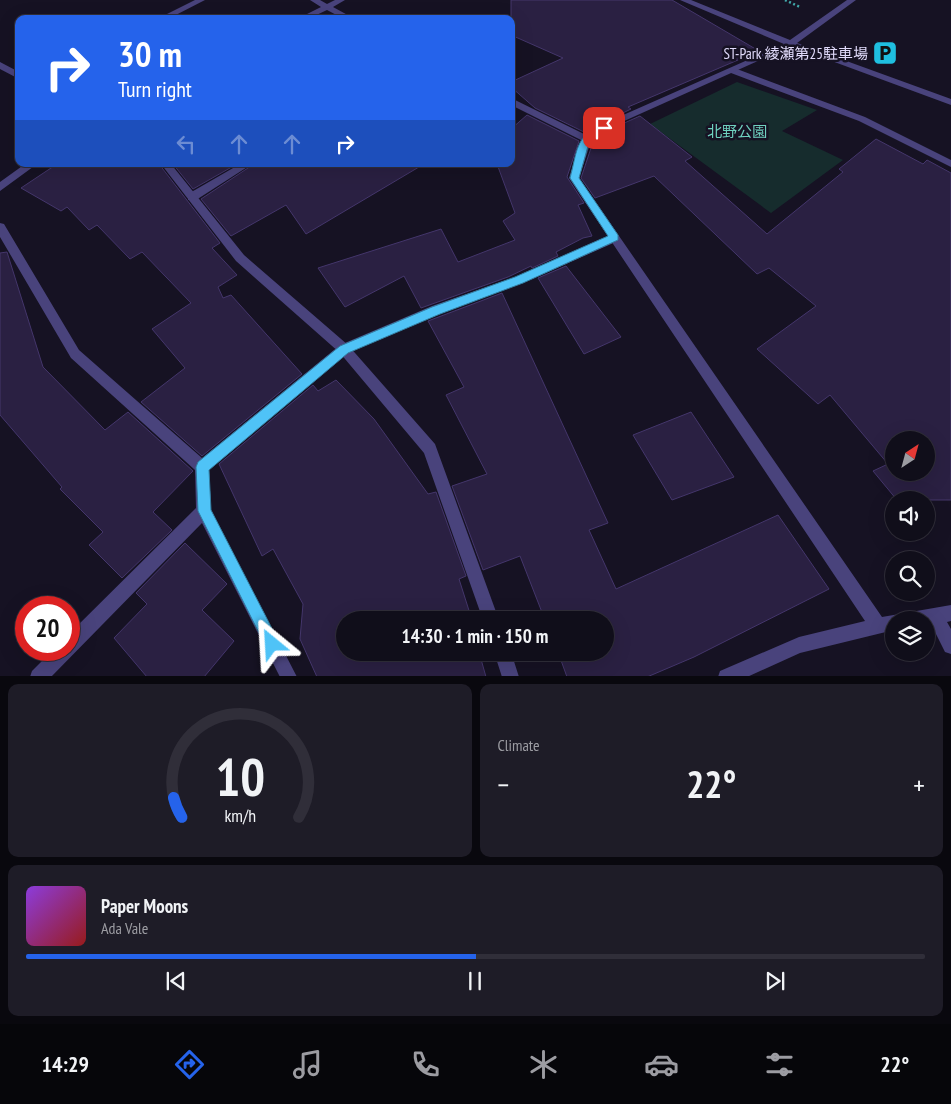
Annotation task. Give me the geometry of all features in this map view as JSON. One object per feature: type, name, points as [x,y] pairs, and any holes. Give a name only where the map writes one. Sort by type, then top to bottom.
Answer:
[{"type":"street","points":[[170,15],[201,0]]},
{"type":"street","points":[[314,0],[344,15]]},
{"type":"street","points":[[309,15],[341,0]]},
{"type":"street","points":[[684,0],[790,43],[951,102]]},
{"type":"street","points":[[852,0],[782,49],[590,133],[586,139],[574,178],[614,238],[885,622]]},
{"type":"street","points":[[0,65],[15,74]]},
{"type":"street","points":[[734,71],[862,119],[951,164]]},
{"type":"street","points":[[515,102],[586,139]]},
{"type":"street","points":[[0,187],[28,167]]},
{"type":"street","points":[[168,167],[240,258],[344,349],[430,449],[488,611]]},
{"type":"street","points":[[192,197],[242,167]]},
{"type":"street","points":[[0,227],[75,354],[202,467],[204,511],[289,676]]},
{"type":"street","points":[[202,467],[344,349],[436,310],[519,280],[614,238]]},
{"type":"street","points":[[80,635],[204,511]]},
{"type":"street","points":[[943,614],[951,646]]},
{"type":"street","points":[[726,676],[799,645],[885,623]]},
{"type":"street","points":[[38,676],[54,661]]},
{"type":"street","points":[[505,661],[511,676]]},
{"type":"green space","name":"北野公園","points":[[737,82],[817,110],[782,131],[843,160],[771,213],[650,124]]},
{"type":"building","points":[[511,0],[672,0],[759,51],[628,107],[631,109],[584,132],[535,108],[515,90],[515,80],[563,58],[515,37],[515,15],[511,15]]},
{"type":"building","points":[[527,115],[579,141],[567,177],[584,203],[578,205],[592,236],[583,238],[556,252],[558,256],[532,268],[531,266],[508,277],[421,308],[404,276],[345,307],[318,268],[441,229],[458,262],[515,240],[503,221],[515,213],[498,167],[515,167],[515,126]]},
{"type":"building","points":[[640,116],[692,157],[685,161],[767,234],[843,172],[839,169],[876,139],[923,164],[927,160],[951,173],[951,500],[935,500],[935,491],[890,491],[873,471],[885,465],[885,481],[935,481],[935,431],[885,431],[885,460],[830,395],[818,404],[757,349],[816,306],[769,268],[757,274],[654,176],[595,198],[581,178],[595,136]]},
{"type":"building","points":[[52,167],[161,167],[220,243],[212,248],[237,275],[218,287],[223,298],[231,295],[302,374],[202,456],[141,402],[185,368],[152,329],[191,303],[142,252],[130,259],[97,225],[89,230],[67,207],[61,211],[21,188]]},
{"type":"building","points":[[175,167],[232,167],[193,189]]},
{"type":"building","points":[[249,167],[419,167],[306,234],[286,205],[231,236],[201,199]]},
{"type":"building","points":[[7,252],[43,367],[105,430],[128,412],[193,471],[153,512],[172,530],[122,578],[89,545],[103,532],[60,489],[62,487],[0,415],[0,253]]},
{"type":"building","points":[[566,266],[621,337],[584,354],[538,278]]},
{"type":"building","points":[[502,293],[608,523],[589,530],[616,589],[778,515],[829,589],[694,657],[649,676],[567,676],[561,661],[614,661],[614,611],[541,611],[520,556],[483,570],[452,486],[487,474],[446,395],[464,387],[428,321]]},
{"type":"building","points":[[336,380],[374,419],[428,494],[436,492],[466,576],[459,579],[469,611],[336,611],[336,661],[482,661],[486,676],[317,676],[300,639],[303,604],[273,549],[262,556],[219,464],[313,385],[318,391]]},
{"type":"building","points":[[691,412],[734,477],[672,500],[633,435]]},
{"type":"building","points":[[185,543],[227,584],[202,610],[234,641],[205,676],[146,676],[114,638],[147,604],[136,593]]},
{"type":"place","name":"ST-Park 綾瀬第25駐車場","points":[[885,53]]},
{"type":"route","points":[[272,644],[204,511],[202,467],[344,349],[436,310],[519,280],[614,238],[574,178],[586,139],[590,133],[604,128]]}]
